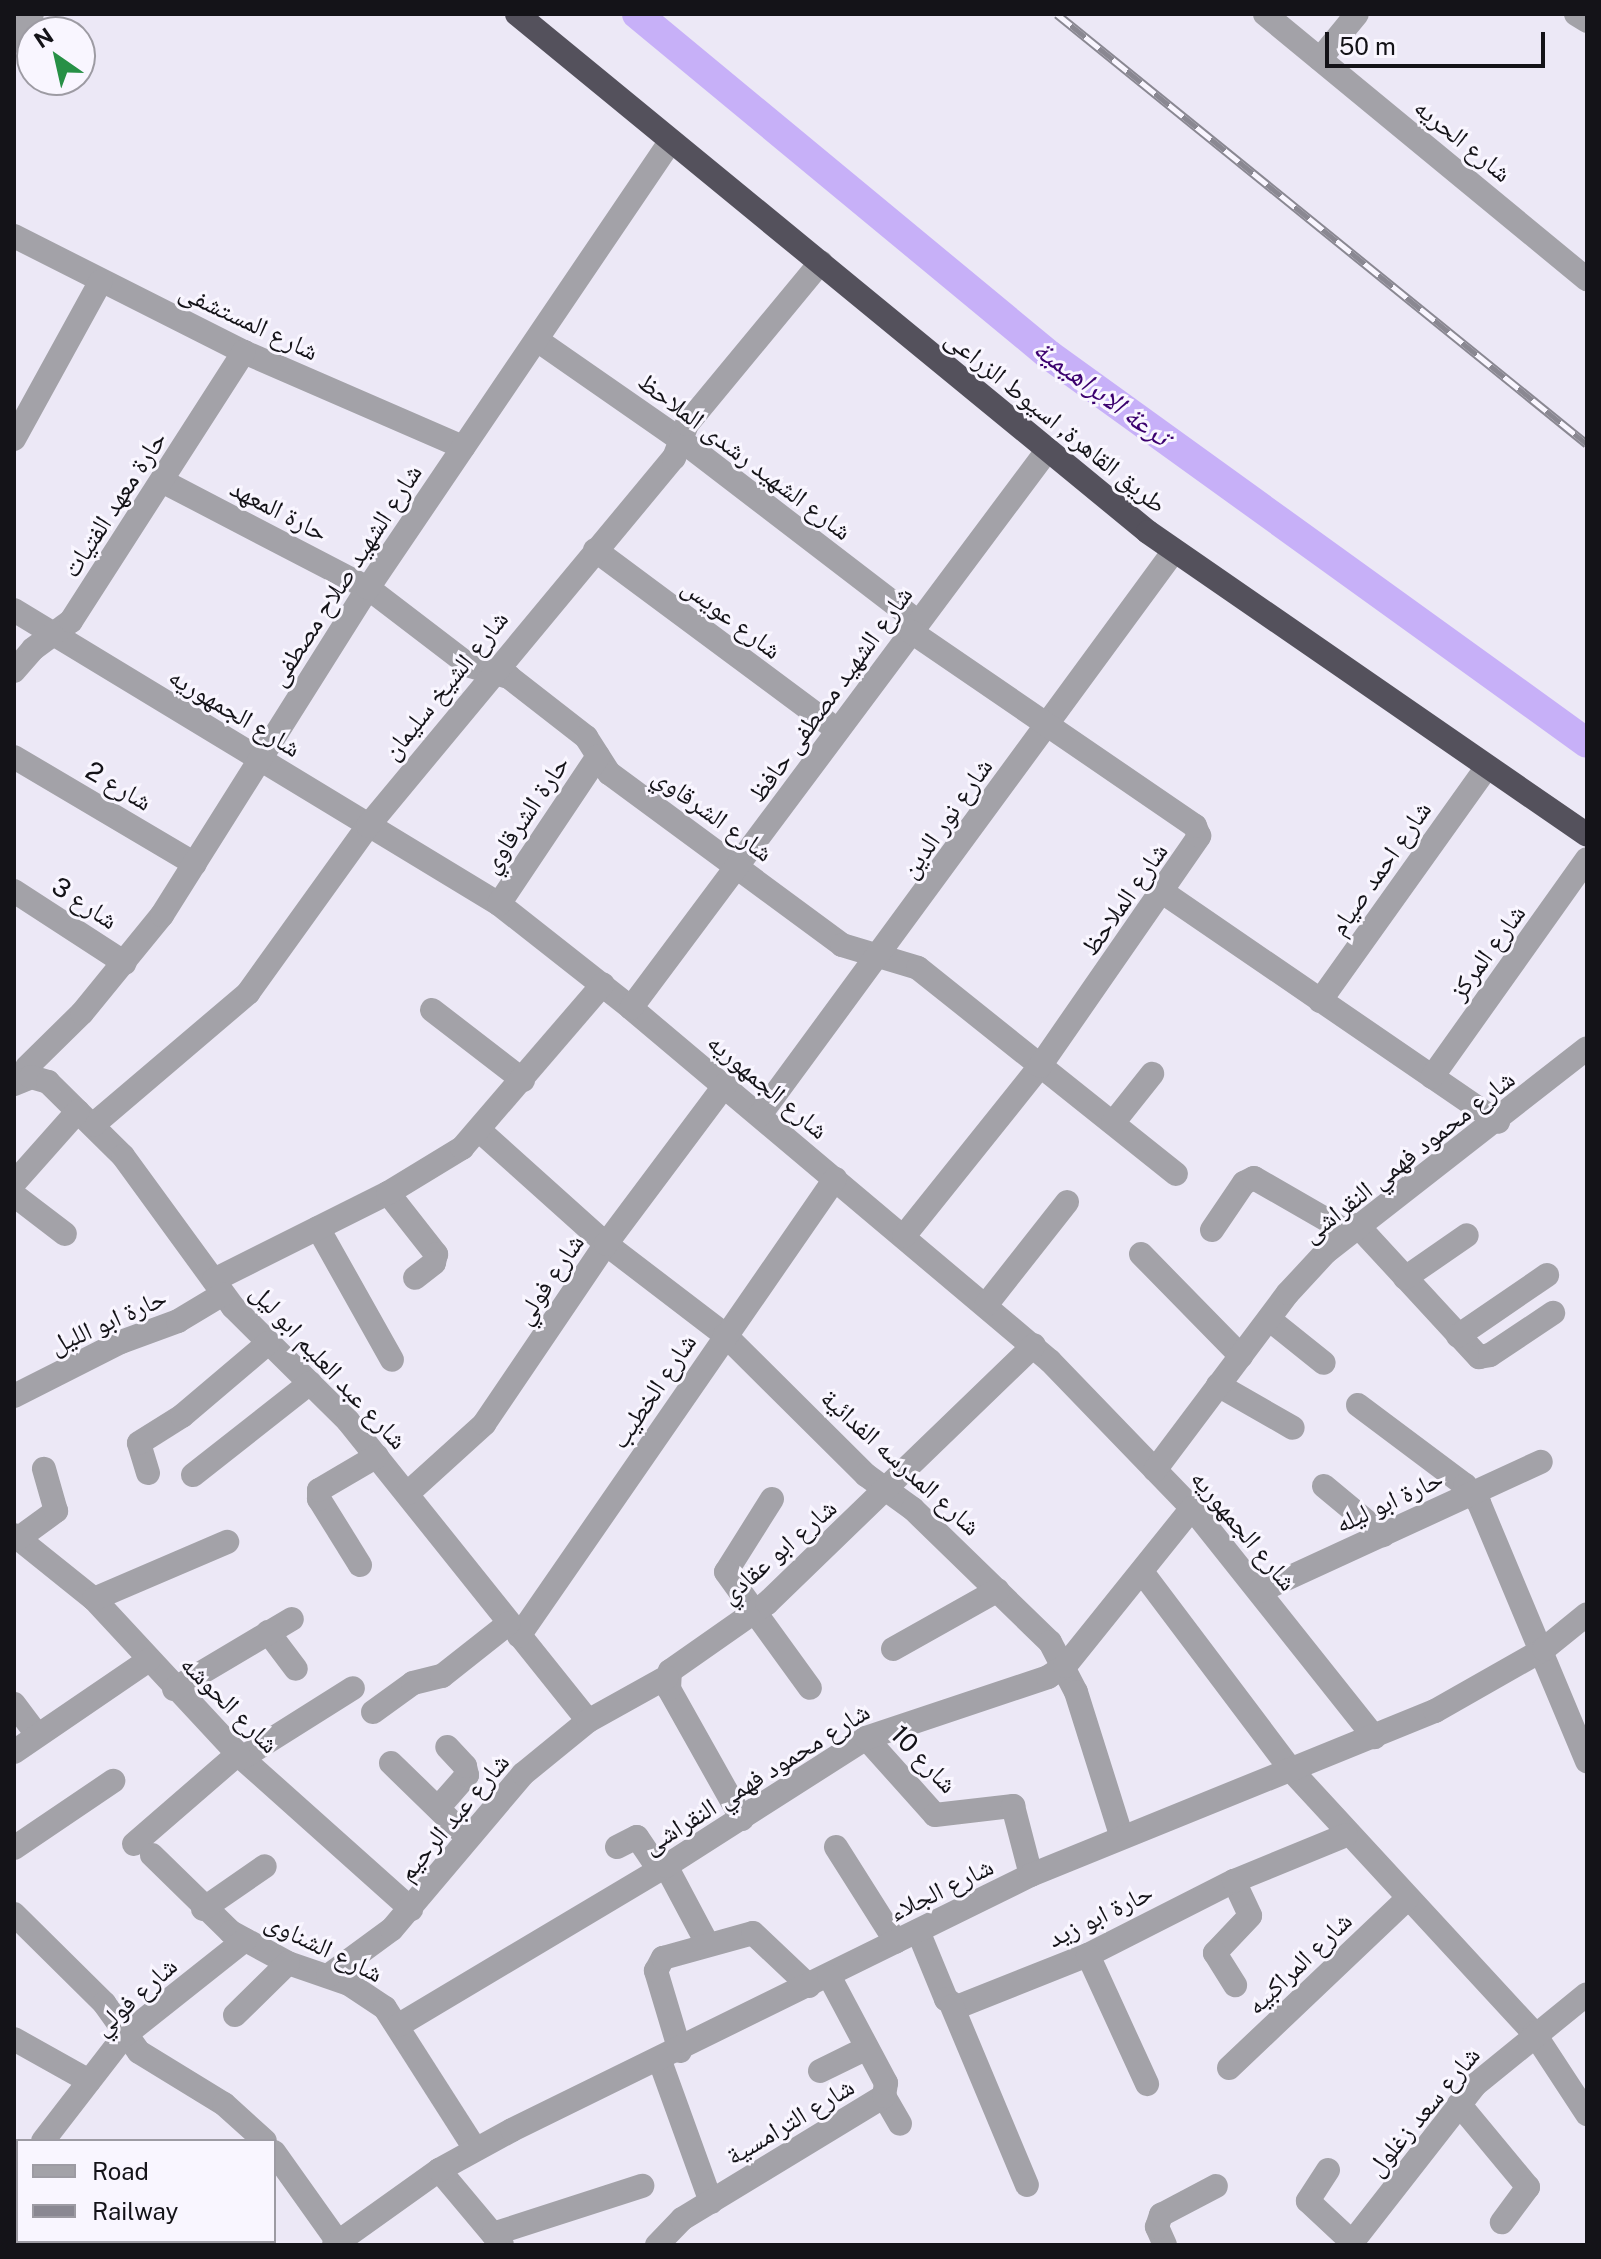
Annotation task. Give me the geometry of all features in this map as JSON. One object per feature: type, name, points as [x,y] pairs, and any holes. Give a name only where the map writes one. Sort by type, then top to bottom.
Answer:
[{"type":"highway","name":"طريق القاهرة, اسيوط الزراعى","points":[[517,14],[670,142],[821,262],[1046,452],[1174,551],[1587,835]]},
{"type":"street","points":[[14,41],[32,14]]},
{"type":"street","name":"شارع الحريه","points":[[1265,14],[1587,279]]},
{"type":"street","points":[[1320,59],[1357,14]]},
{"type":"street","points":[[1576,14],[1587,21]]},
{"type":"street","name":"شارع الشهيد صلاح مصطفى","points":[[24,1071],[125,963],[195,864],[368,588],[670,142]]},
{"type":"street","name":"شارع المستشفى","points":[[14,236],[244,352],[463,447]]},
{"type":"street","name":"شارع الشيخ سليمان","points":[[14,1183],[86,1118],[241,1001],[368,826],[491,672],[674,458],[687,424],[821,262]]},
{"type":"street","points":[[17,426],[101,281]]},
{"type":"street","name":"شارع الشهيد رشدى الملاحظ","points":[[537,340],[681,440],[913,626]]},
{"type":"street","name":"حارة معهد الفتيات","points":[[14,671],[71,621],[164,482],[244,352]]},
{"type":"street","name":"شارع الشهيد مصطفى حافظ","points":[[631,1008],[740,868],[913,626],[1046,452]]},
{"type":"street","name":"حارة المعهد","points":[[164,482],[368,588]]},
{"type":"street","name":"شارع عويس","points":[[595,550],[837,730]]},
{"type":"street","name":"شارع نور الدين","points":[[760,1115],[882,956],[1174,551]]},
{"type":"street","name":"شارع الشرقاوي","points":[[368,588],[470,666],[509,677],[586,737],[609,773],[842,945],[918,968],[1176,1174]]},
{"type":"street","name":"شارع الجمهوريه","points":[[14,610],[499,904],[603,984],[725,1085],[1034,1345],[1192,1508],[1374,1737]]},
{"type":"street","name":"شارع الملاحظ","points":[[904,1236],[1040,1066],[1198,841],[1198,831],[1046,726],[913,626]]},
{"type":"street","name":"حارة الشرقاوي","points":[[499,904],[598,756]]},
{"type":"street","name":"شارع 2","points":[[14,757],[195,864]]},
{"type":"street","name":"شارع احمد صيام","points":[[1320,1001],[1486,768]]},
{"type":"street","name":"شارع المركز","points":[[1432,1077],[1587,859]]},
{"type":"street","name":"شارع 3","points":[[14,891],[125,963]]},
{"type":"street","points":[[1164,893],[1498,1122]]},
{"type":"street","name":"حارة ابو الليل","points":[[14,1396],[121,1342],[178,1321],[219,1287],[318,1228],[442,1162],[480,1131],[603,984]]},
{"type":"street","points":[[432,1010],[523,1080]]},
{"type":"street","name":"شارع محمود فهمي النقراشى","points":[[1155,1470],[1305,1273],[1352,1228],[1584,1056]]},
{"type":"street","name":"شارع عبد العليم ابو ليل","points":[[24,1071],[86,1118],[137,1173],[219,1287],[268,1343],[310,1383],[377,1456],[588,1721]]},
{"type":"street","points":[[1113,1123],[1152,1074]]},
{"type":"street","name":"شارع فولي","points":[[408,1493],[484,1424],[606,1244],[725,1085]]},
{"type":"street","name":"شارع المدرسه الفدائية","points":[[480,1131],[606,1244],[725,1335],[1050,1642],[1065,1666],[1121,1835]]},
{"type":"street","points":[[1212,1230],[1244,1183],[1254,1178],[1352,1228],[1405,1278],[1458,1336],[1485,1357],[1553,1313]]},
{"type":"street","name":"شارع الخطيب","points":[[373,1712],[409,1685],[442,1676],[514,1629],[835,1179]]},
{"type":"street","points":[[388,1193],[436,1254],[434,1263],[415,1278]]},
{"type":"street","points":[[14,1195],[65,1234]]},
{"type":"street","points":[[986,1305],[1067,1202]]},
{"type":"street","points":[[318,1228],[392,1360]]},
{"type":"street","points":[[1405,1278],[1467,1235]]},
{"type":"street","points":[[1141,1254],[1241,1356]]},
{"type":"street","points":[[1458,1336],[1547,1275]]},
{"type":"street","points":[[1269,1319],[1324,1363]]},
{"type":"street","points":[[148,1473],[139,1443],[182,1416],[268,1343]]},
{"type":"street","name":"شارع ابو عقادي","points":[[667,1677],[755,1613],[888,1490],[1034,1345]]},
{"type":"street","points":[[193,1475],[310,1383]]},
{"type":"street","points":[[1218,1385],[1293,1428]]},
{"type":"street","points":[[1358,1405],[1473,1494],[1544,1649],[1587,1761]]},
{"type":"street","points":[[360,1565],[319,1499],[319,1490],[377,1456]]},
{"type":"street","name":"حارة ابو ليله","points":[[1260,1591],[1541,1462]]},
{"type":"street","points":[[16,1536],[56,1511],[44,1469]]},
{"type":"street","points":[[1324,1486],[1383,1535]]},
{"type":"street","points":[[772,1499],[726,1567],[755,1613],[810,1688]]},
{"type":"street","points":[[1065,1666],[1192,1508]]},
{"type":"street","name":"شارع الحوشه","points":[[16,1536],[94,1599],[174,1689],[240,1756],[411,1909]]},
{"type":"street","points":[[94,1599],[227,1542]]},
{"type":"street","points":[[1142,1572],[1292,1771],[1346,1835],[1534,2033],[1587,2114]]},
{"type":"street","points":[[893,1649],[998,1590]]},
{"type":"street","name":"شارع الجلاء","points":[[349,2240],[439,2170],[475,2149],[670,2056],[1031,1875],[1121,1835],[1292,1771],[1435,1711],[1544,1649],[1587,1614]]},
{"type":"street","points":[[174,1689],[292,1619]]},
{"type":"street","points":[[268,1632],[296,1669]]},
{"type":"street","points":[[14,1752],[149,1660]]},
{"type":"street","name":"شارع محمود فهمي النقراشى","points":[[399,2025],[663,1868],[866,1738],[1065,1666]]},
{"type":"street","points":[[667,1677],[742,1819]]},
{"type":"street","name":"شارع عبد الرحيم","points":[[328,1976],[411,1909],[467,1837],[523,1774],[588,1721],[667,1677]]},
{"type":"street","points":[[240,1756],[353,1688]]},
{"type":"street","points":[[14,1704],[37,1734]]},
{"type":"street","name":"شارع 10","points":[[866,1738],[935,1815],[1013,1806],[1031,1875]]},
{"type":"street","points":[[438,1808],[467,1775],[447,1747]]},
{"type":"street","name":"شارع الشناوى","points":[[240,1756],[143,1850],[203,1909],[245,1940],[288,1963],[368,1994],[399,2025],[475,2149]]},
{"type":"street","points":[[391,1763],[467,1837]]},
{"type":"street","points":[[14,1848],[113,1781]]},
{"type":"street","name":"حارة ابو زيد","points":[[952,2006],[1088,1955],[1234,1881],[1346,1835]]},
{"type":"street","points":[[617,1847],[637,1837],[663,1868],[707,1943],[663,1958],[657,1965],[670,2056],[711,2202]]},
{"type":"street","points":[[836,1847],[896,1942]]},
{"type":"street","points":[[203,1909],[265,1866]]},
{"type":"street","points":[[1234,1881],[1250,1916],[1215,1953],[1235,1985]]},
{"type":"street","name":"شارع المراكبيه","points":[[1229,2068],[1407,1899]]},
{"type":"street","points":[[14,1914],[104,2003],[139,2052],[224,2104],[263,2139]]},
{"type":"street","points":[[918,1931],[1027,2185]]},
{"type":"street","name":"شارع الترامسية","points":[[657,2245],[671,2227],[884,2096],[886,2083],[867,2048],[819,1981],[753,1933],[707,1943]]},
{"type":"street","name":"شارع فولي","points":[[45,2139],[125,2035],[245,1940]]},
{"type":"street","points":[[1088,1955],[1147,2084]]},
{"type":"street","points":[[235,2015],[288,1963]]},
{"type":"street","name":"شارع سعد زغلول","points":[[1351,2244],[1459,2104],[1534,2033],[1587,1994]]},
{"type":"street","points":[[15,2040],[89,2081]]},
{"type":"street","points":[[820,2071],[867,2048]]},
{"type":"street","points":[[884,2096],[900,2124]]},
{"type":"street","points":[[1459,2104],[1528,2187],[1502,2222]]},
{"type":"street","points":[[276,2159],[283,2184],[349,2240]]},
{"type":"street","points":[[439,2170],[498,2240],[642,2186]]},
{"type":"street","points":[[1328,2170],[1308,2201],[1351,2244]]},
{"type":"street","points":[[1165,2245],[1157,2227],[1161,2215],[1216,2186]]},
{"type":"waterway","name":"ترعة الابراهيمية","points":[[637,14],[1049,355],[1587,743]]},
{"type":"railway","points":[[1057,14],[1587,444]]}]
